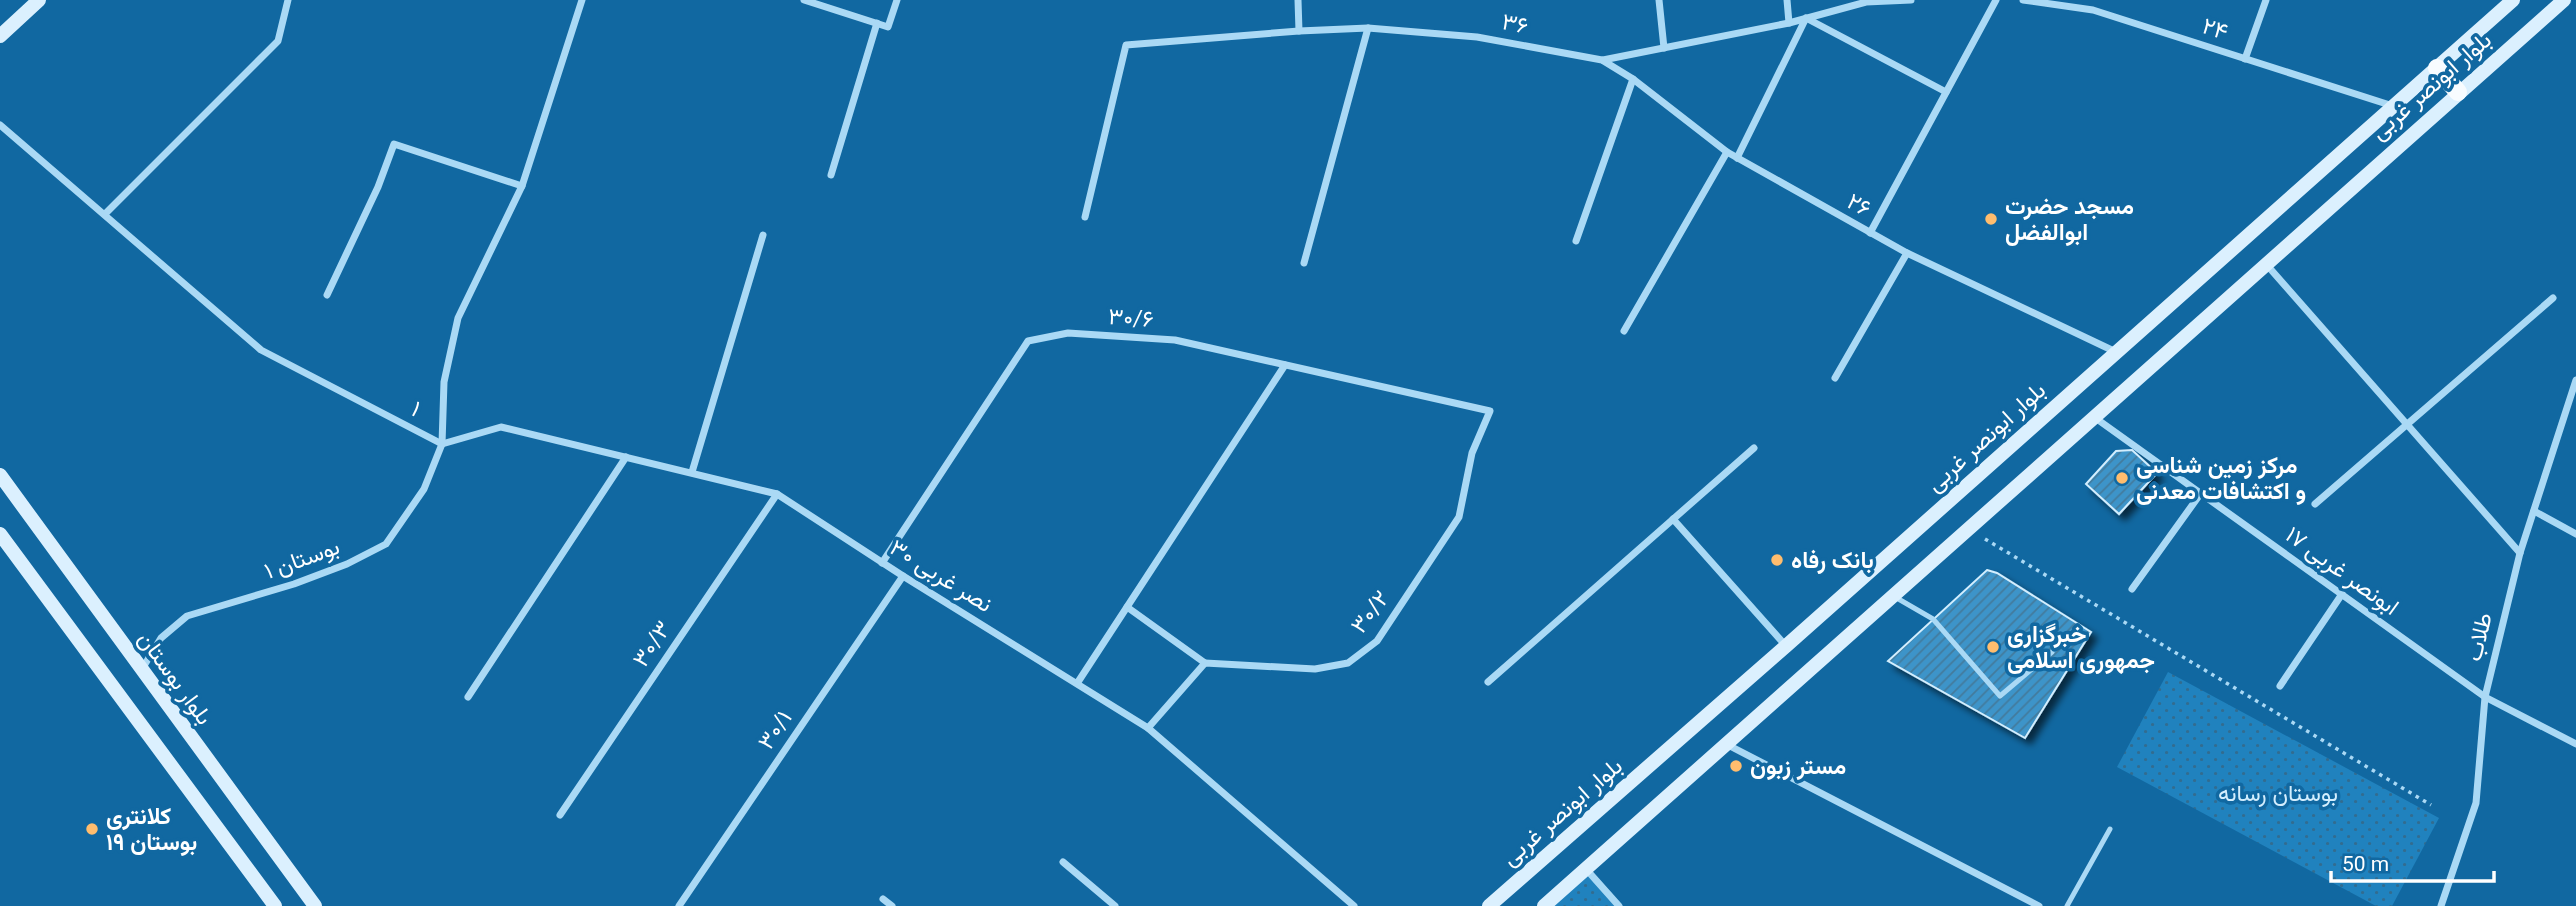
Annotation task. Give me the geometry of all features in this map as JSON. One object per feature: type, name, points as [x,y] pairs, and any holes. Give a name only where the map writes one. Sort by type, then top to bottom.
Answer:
[{"type":"main road","points":[[0,36],[39,0]]},
{"type":"main road","name":"بلوار ابونصر غربی","points":[[1489,906],[2514,0]]},
{"type":"main road","name":"بلوار ابونصر غربی","points":[[1544,906],[2564,0]]},
{"type":"main road","points":[[2437,68],[2458,92]]},
{"type":"main road","name":"بلوار بوستان","points":[[0,475],[314,906]]},
{"type":"main road","points":[[0,534],[275,906]]},
{"type":"street","points":[[105,214],[278,41],[288,0]]},
{"type":"street","name":"۱","points":[[0,125],[261,350],[442,444],[444,383],[458,318],[522,186],[582,0]]},
{"type":"street","points":[[804,0],[888,27],[897,0]]},
{"type":"street","points":[[1298,0],[1299,31]]},
{"type":"street","points":[[1659,0],[1664,48]]},
{"type":"street","points":[[1787,0],[1789,23]]},
{"type":"street","points":[[1602,60],[1789,23],[1866,2],[1911,0]]},
{"type":"street","points":[[1870,233],[1996,0]]},
{"type":"street","name":"۲۴","points":[[2023,0],[2093,10],[2393,106]]},
{"type":"street","points":[[2245,59],[2266,0]]},
{"type":"street","points":[[1806,18],[1946,92]]},
{"type":"street","points":[[1737,158],[1806,18]]},
{"type":"street","points":[[831,175],[877,23]]},
{"type":"street","points":[[1304,263],[1368,28]]},
{"type":"street","name":"۳۶","points":[[1085,217],[1126,45],[1368,28],[1477,37],[1602,60]]},
{"type":"street","name":"۲۶","points":[[1602,60],[1633,79],[1737,158],[1907,253],[2116,352]]},
{"type":"street","points":[[1576,241],[1633,79]]},
{"type":"street","points":[[327,295],[378,187],[394,144],[522,186]]},
{"type":"street","points":[[1624,331],[1727,152]]},
{"type":"street","points":[[692,472],[763,235]]},
{"type":"street","points":[[1835,378],[1907,253]]},
{"type":"street","points":[[2265,263],[2520,553]]},
{"type":"street","points":[[2315,505],[2553,298]]},
{"type":"street","name":"۳۰/۶","points":[[882,562],[1028,341],[1068,333],[1175,340],[1490,411]]},
{"type":"street","points":[[1078,682],[1285,365]]},
{"type":"street","name":"طلاب","points":[[2441,906],[2476,803],[2485,697],[2520,553],[2576,380]]},
{"type":"street","name":"۳۰/۲","points":[[1205,663],[1315,669],[1348,663],[1377,641],[1459,517],[1472,453],[1490,411]]},
{"type":"street","name":"ابونصر غربی ۱۷","points":[[2094,416],[2485,697],[2576,744]]},
{"type":"street","name":"نصر غربی ۳۰","points":[[442,444],[501,427],[777,494],[903,576],[1078,682],[1148,728],[1354,906]]},
{"type":"street","name":"بوستان ۱","points":[[141,670],[161,638],[187,616],[294,584],[347,564],[386,544],[424,489],[442,444]]},
{"type":"street","points":[[1488,682],[1754,448]]},
{"type":"street","points":[[468,697],[626,457]]},
{"type":"street","points":[[2132,589],[2201,493]]},
{"type":"street","name":"۳۰/۳","points":[[560,815],[777,494]]},
{"type":"street","points":[[2534,511],[2576,534]]},
{"type":"street","points":[[1673,519],[1786,646]]},
{"type":"street","name":"۳۰/۱","points":[[679,905],[903,576]]},
{"type":"street","points":[[2280,686],[2342,594]]},
{"type":"street","points":[[1127,607],[1205,663],[1148,728]]},
{"type":"street","points":[[1725,744],[2039,906]]},
{"type":"street","points":[[1063,862],[1115,906]]},
{"type":"street","points":[[1586,869],[1619,906]]},
{"type":"street","points":[[883,899],[892,906]]},
{"type":"lane","points":[[1893,595],[1933,620],[2000,696],[2052,652]]},
{"type":"lane","points":[[2067,906],[2110,829]]},
{"type":"path","points":[[1968,528],[2431,805]]},
{"type":"green space","name":"بوستان رسانه","points":[[2168,672],[2439,818],[2392,906],[2376,906],[2117,767]]},
{"type":"green space","points":[[1586,869],[1619,906],[1544,906]]},
{"type":"building","name":"مرکز زمین شناسی و اکتشافات معدنی","points":[[2132,450],[2157,473],[2119,514],[2086,484],[2116,451]]},
{"type":"building","name":"خبرگزاری جمهوری اسلامی","points":[[1987,570],[1997,573],[2091,632],[2025,738],[1888,661]]},
{"type":"place","name":"مسجد حضرت ابوالفضل","points":[[1991,219]]},
{"type":"place","name":"مرکز زمین شناسی و اکتشافات معدنی","points":[[2122,478]]},
{"type":"place","name":"بانک رفاه","points":[[1777,560]]},
{"type":"place","name":"خبرگزاری جمهوری اسلامی","points":[[1993,647]]},
{"type":"place","name":"مستر زبون","points":[[1736,766]]},
{"type":"place","name":"کلانتری ۱۹ بوستان","points":[[92,829]]}]
